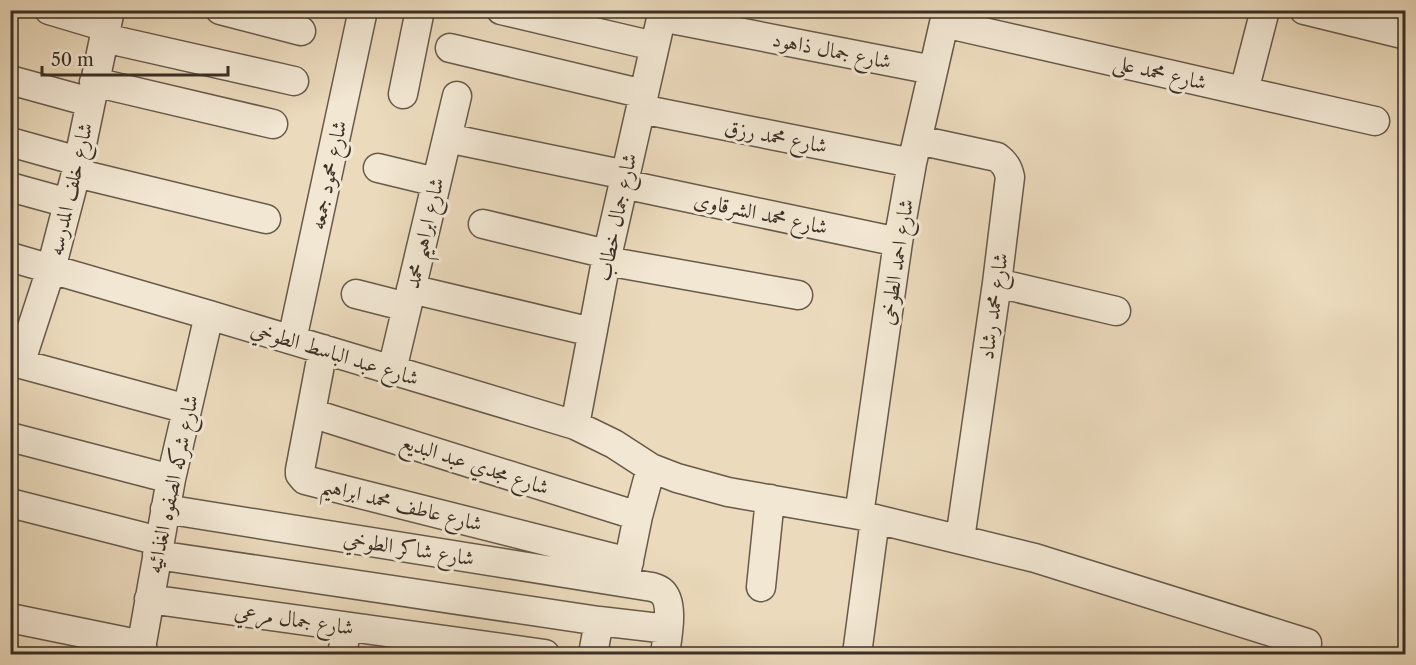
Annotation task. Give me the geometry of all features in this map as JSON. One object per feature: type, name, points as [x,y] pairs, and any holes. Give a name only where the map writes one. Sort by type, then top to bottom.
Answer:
[{"type":"street","points":[[49,10],[294,81]]},
{"type":"street","points":[[220,10],[301,31]]},
{"type":"street","name":"شارع محمود جمعه","points":[[292,340],[363,10]]},
{"type":"street","points":[[403,94],[420,10]]},
{"type":"street","points":[[501,10],[654,46]]},
{"type":"street","points":[[1244,91],[1265,10]]},
{"type":"street","points":[[1304,10],[1406,35]]},
{"type":"street","name":"شارع جمال خطاب","points":[[575,425],[606,258],[662,14]]},
{"type":"street","name":"شارع جمال ذاهود","points":[[662,14],[933,70]]},
{"type":"street","name":"شارع محمد على","points":[[945,17],[1376,121]]},
{"type":"street","name":"شارع احمد الطوخى","points":[[857,654],[867,517],[898,242],[945,17]]},
{"type":"street","name":"شارع خلف المدرسه","points":[[15,362],[51,269],[77,167],[106,25]]},
{"type":"street","name":"شارع محمد رزق","points":[[450,48],[642,101],[915,152]]},
{"type":"street","points":[[10,80],[273,124]]},
{"type":"street","name":"شارع ابراهيم محمد","points":[[392,370],[457,96]]},
{"type":"street","name":"شارع محمد الشرقاوى","points":[[447,138],[898,242]]},
{"type":"street","points":[[10,142],[77,167],[266,219]]},
{"type":"street","name":"شارع محمد رشاد","points":[[915,152],[997,157],[1008,168],[1010,177],[960,539]]},
{"type":"street","points":[[378,168],[436,182]]},
{"type":"street","points":[[10,187],[68,202]]},
{"type":"street","points":[[483,224],[606,258],[798,295]]},
{"type":"street","name":"شارع عبد الباسط الطوخي","points":[[10,257],[575,425],[614,444],[651,468],[700,485],[867,517],[1035,558],[1306,643]]},
{"type":"street","points":[[997,283],[1116,311]]},
{"type":"street","points":[[356,294],[409,298],[592,333]]},
{"type":"street","name":"شارع شركه الصفوه الغذائيه","points":[[141,650],[171,479],[210,315]]},
{"type":"street","name":"شارع عاطف محمد ابراهيم","points":[[323,349],[300,470],[305,480],[627,572]]},
{"type":"street","points":[[15,362],[187,409]]},
{"type":"street","name":"شارع مجدي عبد البديع","points":[[311,413],[638,516]]},
{"type":"street","points":[[10,438],[171,479]]},
{"type":"street","points":[[627,572],[638,516],[651,468]]},
{"type":"street","points":[[760,587],[770,499]]},
{"type":"street","points":[[10,503],[158,548],[599,621],[666,642]]},
{"type":"street","name":"شارع شاكر الطوخي","points":[[165,509],[627,572],[662,592],[668,601],[666,642]]},
{"type":"street","name":"شارع جمال مرعي","points":[[150,599],[545,654]]},
{"type":"street","points":[[10,618],[94,645],[141,650]]},
{"type":"street","points":[[593,654],[599,621]]},
{"type":"street","points":[[342,654],[347,627]]}]
